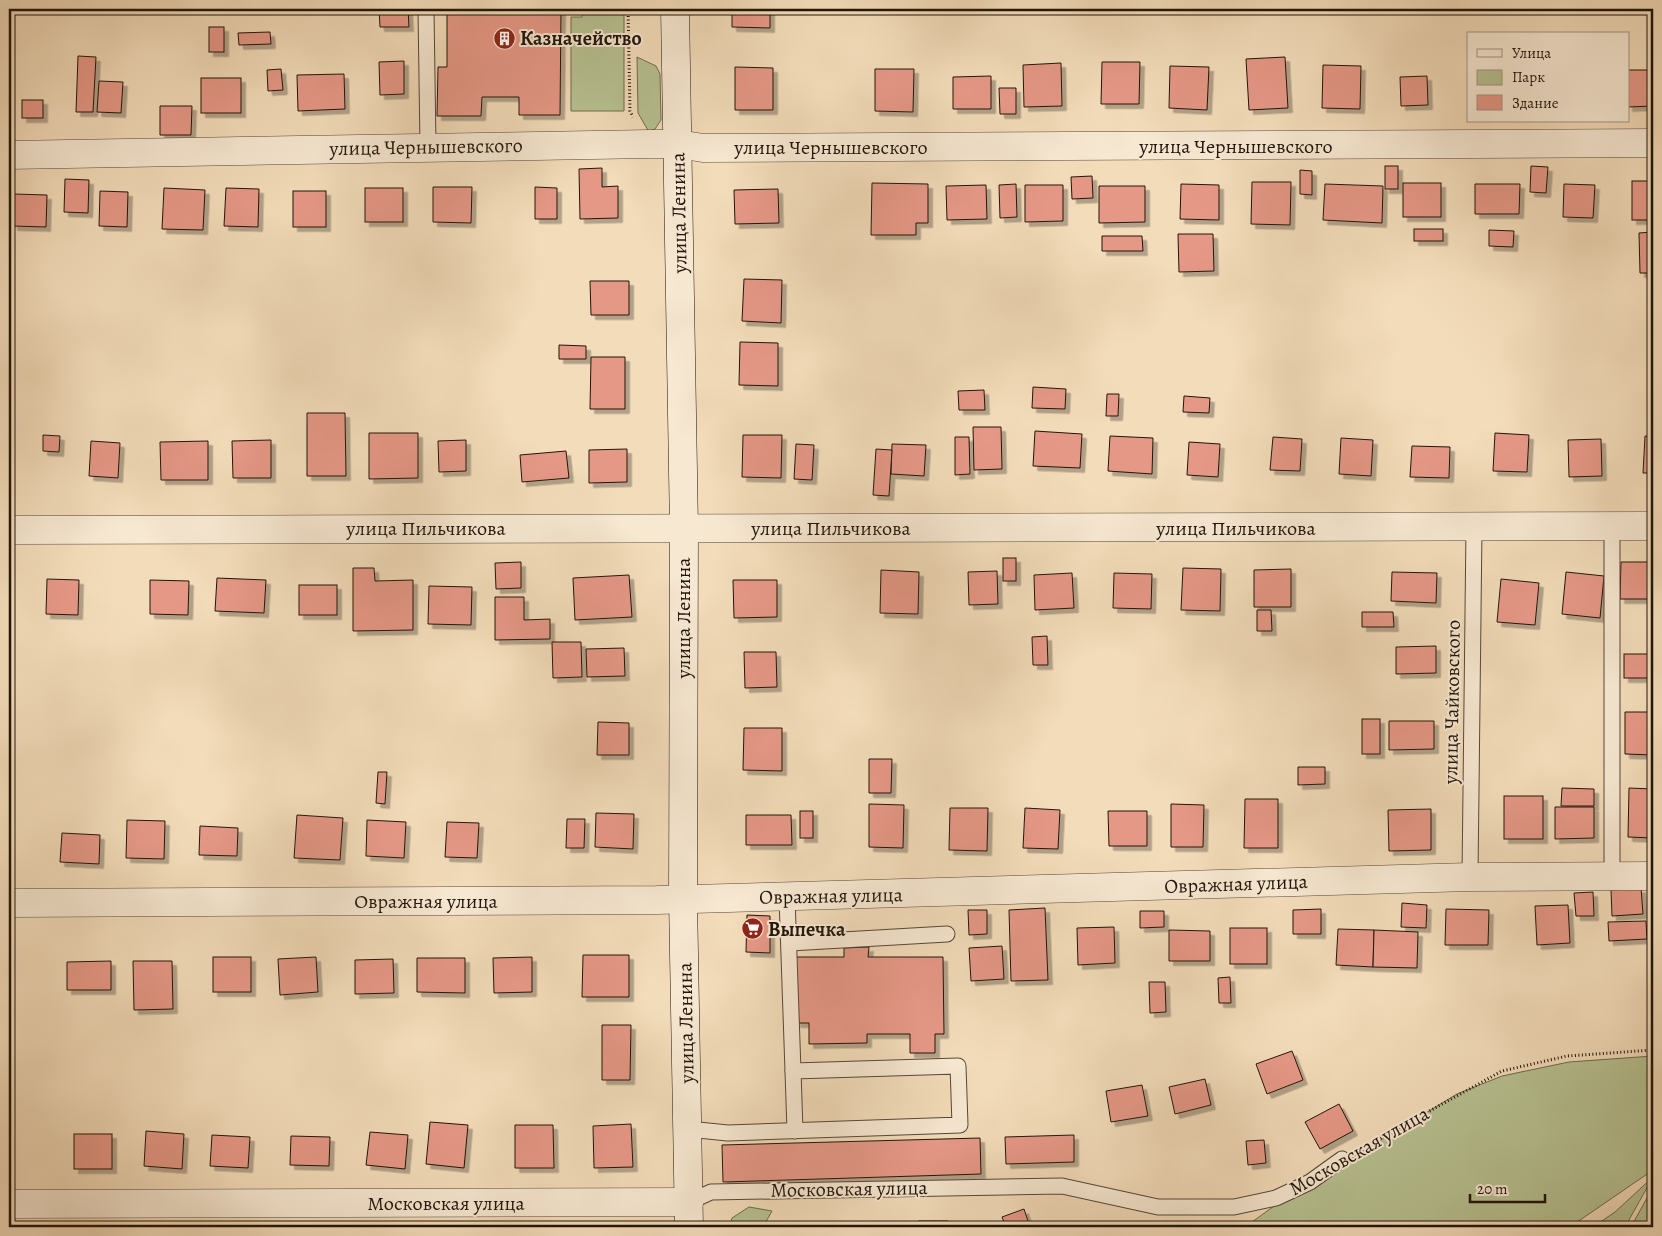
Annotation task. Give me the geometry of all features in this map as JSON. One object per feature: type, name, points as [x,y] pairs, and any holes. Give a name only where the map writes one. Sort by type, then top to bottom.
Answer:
[{"type":"street","name":"улица Ленина","points":[[675,9],[684,529],[683,899],[689,1215]]},
{"type":"street","name":"улица Чернышевского","points":[[9,156],[649,144],[733,148],[1653,143]]},
{"type":"street","name":"улица Пильчикова","points":[[9,530],[1653,526]]},
{"type":"street","name":"Овражная улица","points":[[9,903],[787,898],[1470,877],[1653,876]]},
{"type":"street","name":"Московская улица","points":[[9,1204],[689,1215]]},
{"type":"lane","points":[[426,9],[428,147]]},
{"type":"lane","points":[[1612,526],[1612,876]]},
{"type":"lane","name":"улица Чайковского","points":[[1470,877],[1474,527]]},
{"type":"lane","points":[[787,898],[795,1131]]},
{"type":"lane","points":[[790,943],[947,934]]},
{"type":"lane","points":[[688,1129],[728,1133],[960,1126],[958,1066],[793,1071]]},
{"type":"lane","name":"Московская улица","points":[[689,1215],[711,1192],[1062,1186],[1158,1206],[1234,1206],[1276,1198],[1310,1182],[1342,1159]]},
{"type":"path","points":[[628,9],[630,111],[649,144]]},
{"type":"path","name":"Московская улица","points":[[1342,1159],[1502,1070],[1568,1056],[1653,1050]]},
{"type":"green space","points":[[582,9],[624,9],[624,111],[571,111],[571,17],[582,17]]},
{"type":"green space","points":[[637,57],[656,66],[660,74],[661,120],[655,129],[649,132],[638,113]]},
{"type":"green space","points":[[1653,1056],[1653,1170],[1570,1227],[1245,1227],[1288,1196],[1457,1094],[1502,1076],[1569,1062]]},
{"type":"green space","points":[[1653,1177],[1625,1227],[1593,1227],[1615,1212]]},
{"type":"green space","points":[[1653,1187],[1653,1227],[1631,1227]]},
{"type":"green space","points":[[749,1207],[772,1211],[763,1227],[730,1227],[732,1218]]},
{"type":"building","points":[[379,9],[408,9],[409,27],[380,27]]},
{"type":"building","name":"Казначейство","points":[[447,9],[561,9],[560,115],[519,115],[519,97],[482,97],[481,116],[437,116],[438,67],[447,67]]},
{"type":"building","points":[[732,9],[770,9],[770,28],[732,27]]},
{"type":"building","points":[[209,27],[224,27],[224,52],[209,52]]},
{"type":"building","points":[[270,32],[271,44],[239,45],[238,33]]},
{"type":"building","points":[[78,56],[96,57],[93,112],[76,112]]},
{"type":"building","points":[[1285,57],[1288,108],[1249,110],[1246,59]]},
{"type":"building","points":[[404,61],[404,94],[380,95],[379,62]]},
{"type":"building","points":[[1102,62],[1140,62],[1139,104],[1101,104]]},
{"type":"building","points":[[1061,63],[1062,106],[1024,107],[1023,65]]},
{"type":"building","points":[[1323,65],[1361,66],[1360,109],[1322,108]]},
{"type":"building","points":[[1170,66],[1209,67],[1207,110],[1169,108]]},
{"type":"building","points":[[735,67],[773,68],[773,110],[735,110]]},
{"type":"building","points":[[281,69],[283,90],[268,91],[267,70]]},
{"type":"building","points":[[875,69],[914,69],[913,112],[875,111]]},
{"type":"building","points":[[1630,70],[1653,70],[1653,106],[1630,107]]},
{"type":"building","points":[[344,74],[345,109],[298,111],[297,75]]},
{"type":"building","points":[[991,76],[991,109],[953,109],[953,77]]},
{"type":"building","points":[[1427,76],[1428,105],[1401,106],[1400,77]]},
{"type":"building","points":[[201,78],[241,78],[241,113],[201,113]]},
{"type":"building","points":[[99,81],[123,82],[121,113],[97,112]]},
{"type":"building","points":[[999,88],[1016,88],[1016,114],[1000,114]]},
{"type":"building","points":[[22,100],[43,100],[43,118],[22,118]]},
{"type":"building","points":[[160,106],[192,106],[191,135],[160,135]]},
{"type":"building","points":[[1385,166],[1398,166],[1398,189],[1385,189]]},
{"type":"building","points":[[1531,166],[1548,167],[1546,193],[1530,192]]},
{"type":"building","points":[[602,168],[602,187],[618,186],[618,218],[580,219],[579,169]]},
{"type":"building","points":[[1300,170],[1312,171],[1312,195],[1300,194]]},
{"type":"building","points":[[1092,176],[1093,198],[1072,199],[1071,177]]},
{"type":"building","points":[[65,179],[89,180],[88,213],[64,212]]},
{"type":"building","points":[[1632,181],[1653,181],[1653,220],[1632,220]]},
{"type":"building","points":[[1252,182],[1291,182],[1290,225],[1251,224]]},
{"type":"building","points":[[872,183],[928,184],[928,223],[916,223],[916,235],[871,235]]},
{"type":"building","points":[[1403,183],[1441,183],[1441,217],[1403,217]]},
{"type":"building","points":[[1016,184],[1017,217],[1000,218],[999,185]]},
{"type":"building","points":[[1181,184],[1219,185],[1219,220],[1180,219]]},
{"type":"building","points":[[1325,184],[1383,186],[1382,223],[1323,220]]},
{"type":"building","points":[[1475,184],[1520,184],[1519,214],[1475,214]]},
{"type":"building","points":[[1564,184],[1595,185],[1593,218],[1563,217]]},
{"type":"building","points":[[986,185],[987,219],[947,220],[946,186]]},
{"type":"building","points":[[1025,185],[1063,185],[1063,221],[1025,222]]},
{"type":"building","points":[[1099,186],[1145,186],[1145,222],[1099,223]]},
{"type":"building","points":[[433,187],[472,187],[471,223],[433,222]]},
{"type":"building","points":[[535,187],[557,188],[557,219],[535,219]]},
{"type":"building","points":[[164,188],[205,190],[203,230],[162,229]]},
{"type":"building","points":[[226,188],[259,189],[258,227],[224,226]]},
{"type":"building","points":[[365,188],[403,188],[403,222],[365,222]]},
{"type":"building","points":[[778,189],[779,223],[735,224],[734,190]]},
{"type":"building","points":[[100,191],[128,192],[127,227],[99,226]]},
{"type":"building","points":[[293,191],[326,191],[326,227],[293,227]]},
{"type":"building","points":[[14,194],[47,195],[46,227],[13,226]]},
{"type":"building","points":[[1414,229],[1443,229],[1443,241],[1414,241]]},
{"type":"building","points":[[1489,230],[1514,231],[1513,247],[1489,246]]},
{"type":"building","points":[[1653,232],[1653,273],[1640,273],[1639,233]]},
{"type":"building","points":[[1178,234],[1213,234],[1214,271],[1179,272]]},
{"type":"building","points":[[1102,236],[1142,236],[1143,251],[1102,251]]},
{"type":"building","points":[[744,279],[782,280],[781,323],[742,321]]},
{"type":"building","points":[[590,281],[629,281],[629,315],[591,315]]},
{"type":"building","points":[[740,342],[778,343],[778,386],[739,385]]},
{"type":"building","points":[[559,345],[586,346],[586,359],[559,359]]},
{"type":"building","points":[[591,357],[625,357],[625,409],[590,409]]},
{"type":"building","points":[[1033,387],[1066,389],[1065,409],[1032,408]]},
{"type":"building","points":[[984,390],[985,410],[959,410],[958,391]]},
{"type":"building","points":[[1107,394],[1119,394],[1118,416],[1106,416]]},
{"type":"building","points":[[1184,396],[1210,398],[1209,413],[1183,412]]},
{"type":"building","points":[[307,413],[345,413],[346,476],[307,476]]},
{"type":"building","points":[[973,427],[1001,427],[1002,469],[974,470]]},
{"type":"building","points":[[1035,431],[1082,434],[1080,468],[1033,466]]},
{"type":"building","points":[[369,433],[418,433],[418,478],[369,479]]},
{"type":"building","points":[[1495,433],[1529,435],[1527,472],[1493,471]]},
{"type":"building","points":[[43,435],[60,436],[59,452],[43,451]]},
{"type":"building","points":[[743,435],[782,435],[781,478],[742,477]]},
{"type":"building","points":[[1110,436],[1153,438],[1152,474],[1108,471]]},
{"type":"building","points":[[1645,436],[1653,437],[1653,473],[1643,473]]},
{"type":"building","points":[[955,437],[969,437],[970,474],[955,475]]},
{"type":"building","points":[[1273,437],[1302,439],[1300,471],[1270,470]]},
{"type":"building","points":[[1341,438],[1373,440],[1371,476],[1339,474]]},
{"type":"building","points":[[1601,439],[1602,476],[1569,477],[1568,440]]},
{"type":"building","points":[[271,440],[271,478],[233,478],[232,441]]},
{"type":"building","points":[[466,440],[466,471],[439,472],[438,441]]},
{"type":"building","points":[[91,441],[120,443],[118,478],[89,476]]},
{"type":"building","points":[[208,441],[208,480],[161,480],[160,442]]},
{"type":"building","points":[[1189,442],[1220,444],[1218,477],[1187,475]]},
{"type":"building","points":[[796,444],[814,445],[812,480],[794,479]]},
{"type":"building","points":[[892,444],[926,445],[924,476],[891,474]]},
{"type":"building","points":[[1412,446],[1450,447],[1449,478],[1410,477]]},
{"type":"building","points":[[627,449],[627,482],[589,483],[589,450]]},
{"type":"building","points":[[876,449],[892,450],[889,496],[873,495]]},
{"type":"building","points":[[566,451],[569,478],[522,482],[520,455]]},
{"type":"building","points":[[1003,558],[1016,558],[1016,581],[1003,581]]},
{"type":"building","points":[[521,562],[521,588],[496,589],[495,563]]},
{"type":"building","points":[[1621,562],[1653,562],[1653,599],[1620,599]]},
{"type":"building","points":[[353,568],[374,568],[375,581],[413,580],[413,630],[353,631]]},
{"type":"building","points":[[1183,568],[1221,569],[1220,611],[1181,610]]},
{"type":"building","points":[[1291,569],[1291,607],[1254,607],[1254,570]]},
{"type":"building","points":[[881,570],[919,572],[918,614],[880,613]]},
{"type":"building","points":[[997,571],[998,604],[969,605],[968,572]]},
{"type":"building","points":[[1392,572],[1437,573],[1436,603],[1391,601]]},
{"type":"building","points":[[1566,572],[1604,576],[1600,618],[1562,614]]},
{"type":"building","points":[[1072,573],[1074,608],[1035,610],[1034,575]]},
{"type":"building","points":[[1114,573],[1152,574],[1151,609],[1113,608]]},
{"type":"building","points":[[629,575],[632,617],[575,620],[573,578]]},
{"type":"building","points":[[217,578],[266,580],[264,613],[215,611]]},
{"type":"building","points":[[47,579],[79,580],[78,615],[46,614]]},
{"type":"building","points":[[1501,579],[1539,583],[1535,625],[1497,622]]},
{"type":"building","points":[[150,580],[189,581],[188,615],[150,614]]},
{"type":"building","points":[[733,580],[777,580],[777,617],[734,618]]},
{"type":"building","points":[[299,585],[337,585],[337,615],[299,615]]},
{"type":"building","points":[[429,586],[472,587],[471,625],[428,624]]},
{"type":"building","points":[[495,597],[524,597],[524,620],[550,619],[550,639],[495,640]]},
{"type":"building","points":[[1257,610],[1271,610],[1272,631],[1257,631]]},
{"type":"building","points":[[1362,612],[1393,612],[1394,627],[1362,627]]},
{"type":"building","points":[[1047,636],[1048,665],[1033,665],[1032,637]]},
{"type":"building","points":[[552,642],[581,642],[582,677],[553,678]]},
{"type":"building","points":[[1436,646],[1436,673],[1396,674],[1396,647]]},
{"type":"building","points":[[624,648],[625,676],[587,677],[586,649]]},
{"type":"building","points":[[744,652],[776,652],[777,687],[745,688]]},
{"type":"building","points":[[1624,654],[1653,654],[1653,678],[1624,678]]},
{"type":"building","points":[[1625,712],[1653,712],[1653,755],[1625,754]]},
{"type":"building","points":[[1362,719],[1380,719],[1380,754],[1362,754]]},
{"type":"building","points":[[1389,721],[1434,721],[1434,749],[1389,750]]},
{"type":"building","points":[[598,722],[629,723],[629,755],[597,755]]},
{"type":"building","points":[[744,728],[782,728],[782,771],[743,770]]},
{"type":"building","points":[[869,759],[892,759],[891,793],[869,793]]},
{"type":"building","points":[[1298,767],[1325,767],[1325,784],[1298,785]]},
{"type":"building","points":[[378,772],[387,772],[385,804],[376,803]]},
{"type":"building","points":[[1562,788],[1594,789],[1594,806],[1561,806]]},
{"type":"building","points":[[1629,788],[1653,789],[1653,838],[1628,837]]},
{"type":"building","points":[[1504,796],[1543,796],[1543,839],[1504,839]]},
{"type":"building","points":[[1245,799],[1278,799],[1278,848],[1244,848]]},
{"type":"building","points":[[869,804],[904,805],[903,848],[869,847]]},
{"type":"building","points":[[1171,804],[1204,805],[1203,847],[1171,847]]},
{"type":"building","points":[[1555,807],[1594,807],[1594,838],[1555,839]]},
{"type":"building","points":[[950,808],[988,808],[987,851],[949,850]]},
{"type":"building","points":[[1025,808],[1060,810],[1058,849],[1023,848]]},
{"type":"building","points":[[1431,809],[1431,850],[1389,851],[1388,810]]},
{"type":"building","points":[[800,811],[813,811],[813,838],[800,838]]},
{"type":"building","points":[[1108,811],[1147,811],[1147,846],[1109,846]]},
{"type":"building","points":[[596,813],[634,814],[633,849],[595,847]]},
{"type":"building","points":[[297,815],[343,818],[340,860],[294,858]]},
{"type":"building","points":[[746,815],[791,815],[792,845],[746,845]]},
{"type":"building","points":[[567,819],[585,819],[584,848],[566,848]]},
{"type":"building","points":[[127,820],[165,821],[164,859],[126,858]]},
{"type":"building","points":[[367,820],[406,822],[404,858],[366,856]]},
{"type":"building","points":[[447,822],[479,823],[477,858],[445,857]]},
{"type":"building","points":[[200,826],[238,828],[237,856],[199,855]]},
{"type":"building","points":[[62,833],[100,835],[99,864],[60,862]]},
{"type":"building","points":[[1641,888],[1643,914],[1612,916],[1611,890]]},
{"type":"building","points":[[1593,892],[1594,916],[1576,916],[1574,893]]},
{"type":"building","points":[[1402,903],[1427,905],[1426,928],[1401,927]]},
{"type":"building","points":[[1568,905],[1570,943],[1537,945],[1535,906]]},
{"type":"building","points":[[1045,908],[1048,980],[1011,981],[1009,910]]},
{"type":"building","points":[[1321,909],[1321,934],[1293,934],[1293,910]]},
{"type":"building","points":[[1446,909],[1489,910],[1488,945],[1445,945]]},
{"type":"building","points":[[968,910],[987,910],[987,934],[969,935]]},
{"type":"building","points":[[1140,911],[1164,911],[1164,927],[1140,928]]},
{"type":"building","points":[[747,915],[770,916],[770,953],[746,952]]},
{"type":"building","points":[[1646,921],[1647,939],[1609,941],[1608,922]]},
{"type":"building","points":[[1114,927],[1115,963],[1078,965],[1077,928]]},
{"type":"building","points":[[1230,928],[1267,928],[1267,964],[1230,964]]},
{"type":"building","points":[[1338,929],[1374,930],[1373,967],[1336,965]]},
{"type":"building","points":[[1169,930],[1210,931],[1210,961],[1169,961]]},
{"type":"building","points":[[1374,930],[1418,932],[1417,968],[1373,967]]},
{"type":"building","points":[[1002,946],[1004,979],[971,981],[969,948]]},
{"type":"building","points":[[869,947],[868,957],[943,957],[944,1034],[935,1034],[935,1053],[910,1053],[910,1034],[867,1034],[867,1043],[809,1044],[809,1023],[796,1023],[796,957],[844,957],[844,948]]},
{"type":"building","points":[[583,955],[629,955],[629,997],[582,997]]},
{"type":"building","points":[[213,957],[251,957],[251,992],[213,992]]},
{"type":"building","points":[[316,957],[318,992],[280,995],[278,959]]},
{"type":"building","points":[[532,957],[532,992],[494,993],[493,958]]},
{"type":"building","points":[[417,958],[465,958],[465,993],[417,992]]},
{"type":"building","points":[[393,959],[394,993],[355,994],[355,960]]},
{"type":"building","points":[[111,961],[111,990],[67,990],[67,962]]},
{"type":"building","points":[[133,961],[172,961],[173,1009],[134,1010]]},
{"type":"building","points":[[1230,977],[1231,1003],[1219,1003],[1218,978]]},
{"type":"building","points":[[1149,982],[1165,982],[1166,1012],[1150,1013]]},
{"type":"building","points":[[602,1025],[631,1025],[630,1080],[602,1080]]},
{"type":"building","points":[[1292,1051],[1303,1080],[1267,1094],[1256,1064]]},
{"type":"building","points":[[1205,1079],[1211,1105],[1175,1114],[1169,1087]]},
{"type":"building","points":[[1142,1085],[1148,1116],[1111,1122],[1106,1091]]},
{"type":"building","points":[[1339,1104],[1353,1131],[1320,1149],[1305,1122]]},
{"type":"building","points":[[430,1122],[468,1125],[464,1168],[426,1164]]},
{"type":"building","points":[[631,1124],[633,1167],[594,1168],[593,1126]]},
{"type":"building","points":[[515,1125],[553,1125],[554,1168],[515,1168]]},
{"type":"building","points":[[146,1131],[184,1134],[182,1169],[144,1166]]},
{"type":"building","points":[[370,1132],[408,1135],[405,1169],[366,1165]]},
{"type":"building","points":[[74,1134],[112,1134],[112,1169],[74,1169]]},
{"type":"building","points":[[212,1135],[250,1137],[248,1168],[210,1166]]},
{"type":"building","points":[[1074,1135],[1074,1162],[1006,1164],[1005,1137]]},
{"type":"building","points":[[291,1136],[330,1137],[329,1166],[290,1165]]},
{"type":"building","points":[[980,1138],[981,1174],[723,1182],[722,1145]]},
{"type":"building","points":[[1264,1140],[1266,1163],[1248,1165],[1246,1141]]},
{"type":"building","points":[[1024,1209],[1030,1227],[1006,1227],[1002,1217]]},
{"type":"building","points":[[918,1221],[948,1221],[947,1227],[918,1227]]},
{"type":"building","points":[[914,1222],[914,1227],[887,1227],[887,1223]]},
{"type":"place","name":"Казначейство","points":[[504,38]]},
{"type":"place","name":"Выпечка","points":[[752,929]]}]
